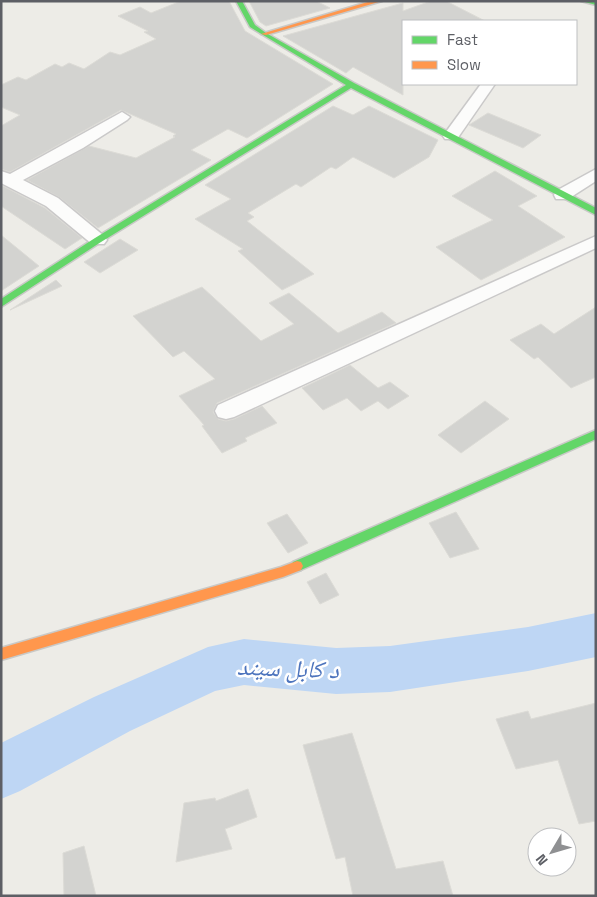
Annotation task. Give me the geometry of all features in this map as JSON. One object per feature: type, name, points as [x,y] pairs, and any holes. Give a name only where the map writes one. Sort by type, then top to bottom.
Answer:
[{"type":"street","points":[[239,1],[252,26],[264,34],[352,85],[596,212]]},
{"type":"street","points":[[264,34],[377,1]]},
{"type":"street","points":[[584,1],[596,3]]},
{"type":"street","points":[[1,304],[98,240],[352,85]]},
{"type":"street","points":[[451,136],[487,85]]},
{"type":"street","points":[[5,178],[77,145],[122,117]]},
{"type":"street","points":[[562,195],[596,174]]},
{"type":"street","points":[[5,178],[52,202],[98,240]]},
{"type":"street","points":[[226,411],[596,241]]},
{"type":"street","points":[[1,654],[284,572],[596,434]]},
{"type":"building","points":[[181,1],[229,1],[245,31],[333,84],[247,138],[228,129],[191,150],[211,160],[98,228],[59,197],[27,180],[89,146],[136,158],[175,137],[173,136],[176,134],[121,110],[10,172],[1,169],[1,126],[20,115],[1,107],[1,85],[18,77],[26,80],[55,64],[62,67],[69,63],[84,69],[110,52],[120,55],[156,39],[144,32],[148,31],[118,16],[140,7],[151,13]]},
{"type":"building","points":[[249,1],[316,1],[330,8],[266,26],[260,22]]},
{"type":"building","points":[[431,1],[446,1],[483,20],[402,20],[403,95],[353,67],[346,73],[283,36],[403,3],[403,11]]},
{"type":"building","points":[[333,106],[353,115],[369,106],[438,140],[429,157],[394,178],[353,157],[336,169],[331,167],[301,187],[296,184],[248,213],[254,217],[247,221],[314,274],[282,290],[238,251],[243,249],[195,219],[231,199],[205,185]]},
{"type":"building","points":[[488,113],[541,135],[523,148],[469,125]]},
{"type":"building","points":[[495,171],[537,196],[518,206],[565,237],[481,280],[436,247],[493,220],[452,196]]},
{"type":"building","points":[[1,185],[45,208],[82,238],[65,249],[1,206]]},
{"type":"building","points":[[1,235],[39,266],[1,291]]},
{"type":"building","points":[[120,239],[138,250],[100,273],[84,262]]},
{"type":"building","points":[[56,280],[62,286],[10,310]]},
{"type":"building","points":[[202,287],[261,341],[294,324],[269,303],[289,293],[338,333],[382,312],[396,323],[217,403],[213,412],[218,419],[226,421],[234,419],[262,406],[277,423],[245,438],[247,441],[222,453],[202,426],[204,425],[179,396],[215,379],[184,351],[173,357],[133,316]]},
{"type":"building","points":[[596,307],[596,377],[571,388],[538,357],[534,359],[510,340],[541,324],[554,334]]},
{"type":"building","points":[[350,365],[378,388],[390,382],[409,396],[388,409],[378,401],[361,411],[347,398],[323,410],[302,388]]},
{"type":"building","points":[[485,401],[509,419],[461,453],[438,435]]},
{"type":"building","points":[[456,512],[479,549],[450,558],[429,523]]},
{"type":"building","points":[[287,514],[308,543],[288,553],[267,523]]},
{"type":"building","points":[[326,573],[339,595],[320,604],[307,582]]},
{"type":"building","points":[[596,703],[596,821],[579,824],[558,760],[516,769],[496,719],[528,711],[531,719]]},
{"type":"building","points":[[352,733],[396,869],[443,861],[453,896],[353,896],[345,857],[336,859],[303,745]]},
{"type":"building","points":[[248,789],[257,817],[225,829],[232,849],[176,862],[184,803],[215,798],[216,801]]},
{"type":"building","points":[[84,846],[96,896],[64,896],[63,853]]},
{"type":"waterway","name":"د کابل سيند","points":[[1,772],[112,714],[208,670],[244,662],[336,671],[390,669],[528,649],[596,635]]},
{"type":"traffic: fast","points":[[239,1],[252,26],[264,34],[351,85],[596,212]]},
{"type":"traffic: fast","points":[[584,1],[596,3]]},
{"type":"traffic: fast","points":[[1,304],[98,240],[351,85]]},
{"type":"traffic: fast","points":[[297,566],[596,434]]},
{"type":"traffic: slow","points":[[264,34],[379,1]]},
{"type":"traffic: slow","points":[[1,654],[283,572],[297,566]]}]
